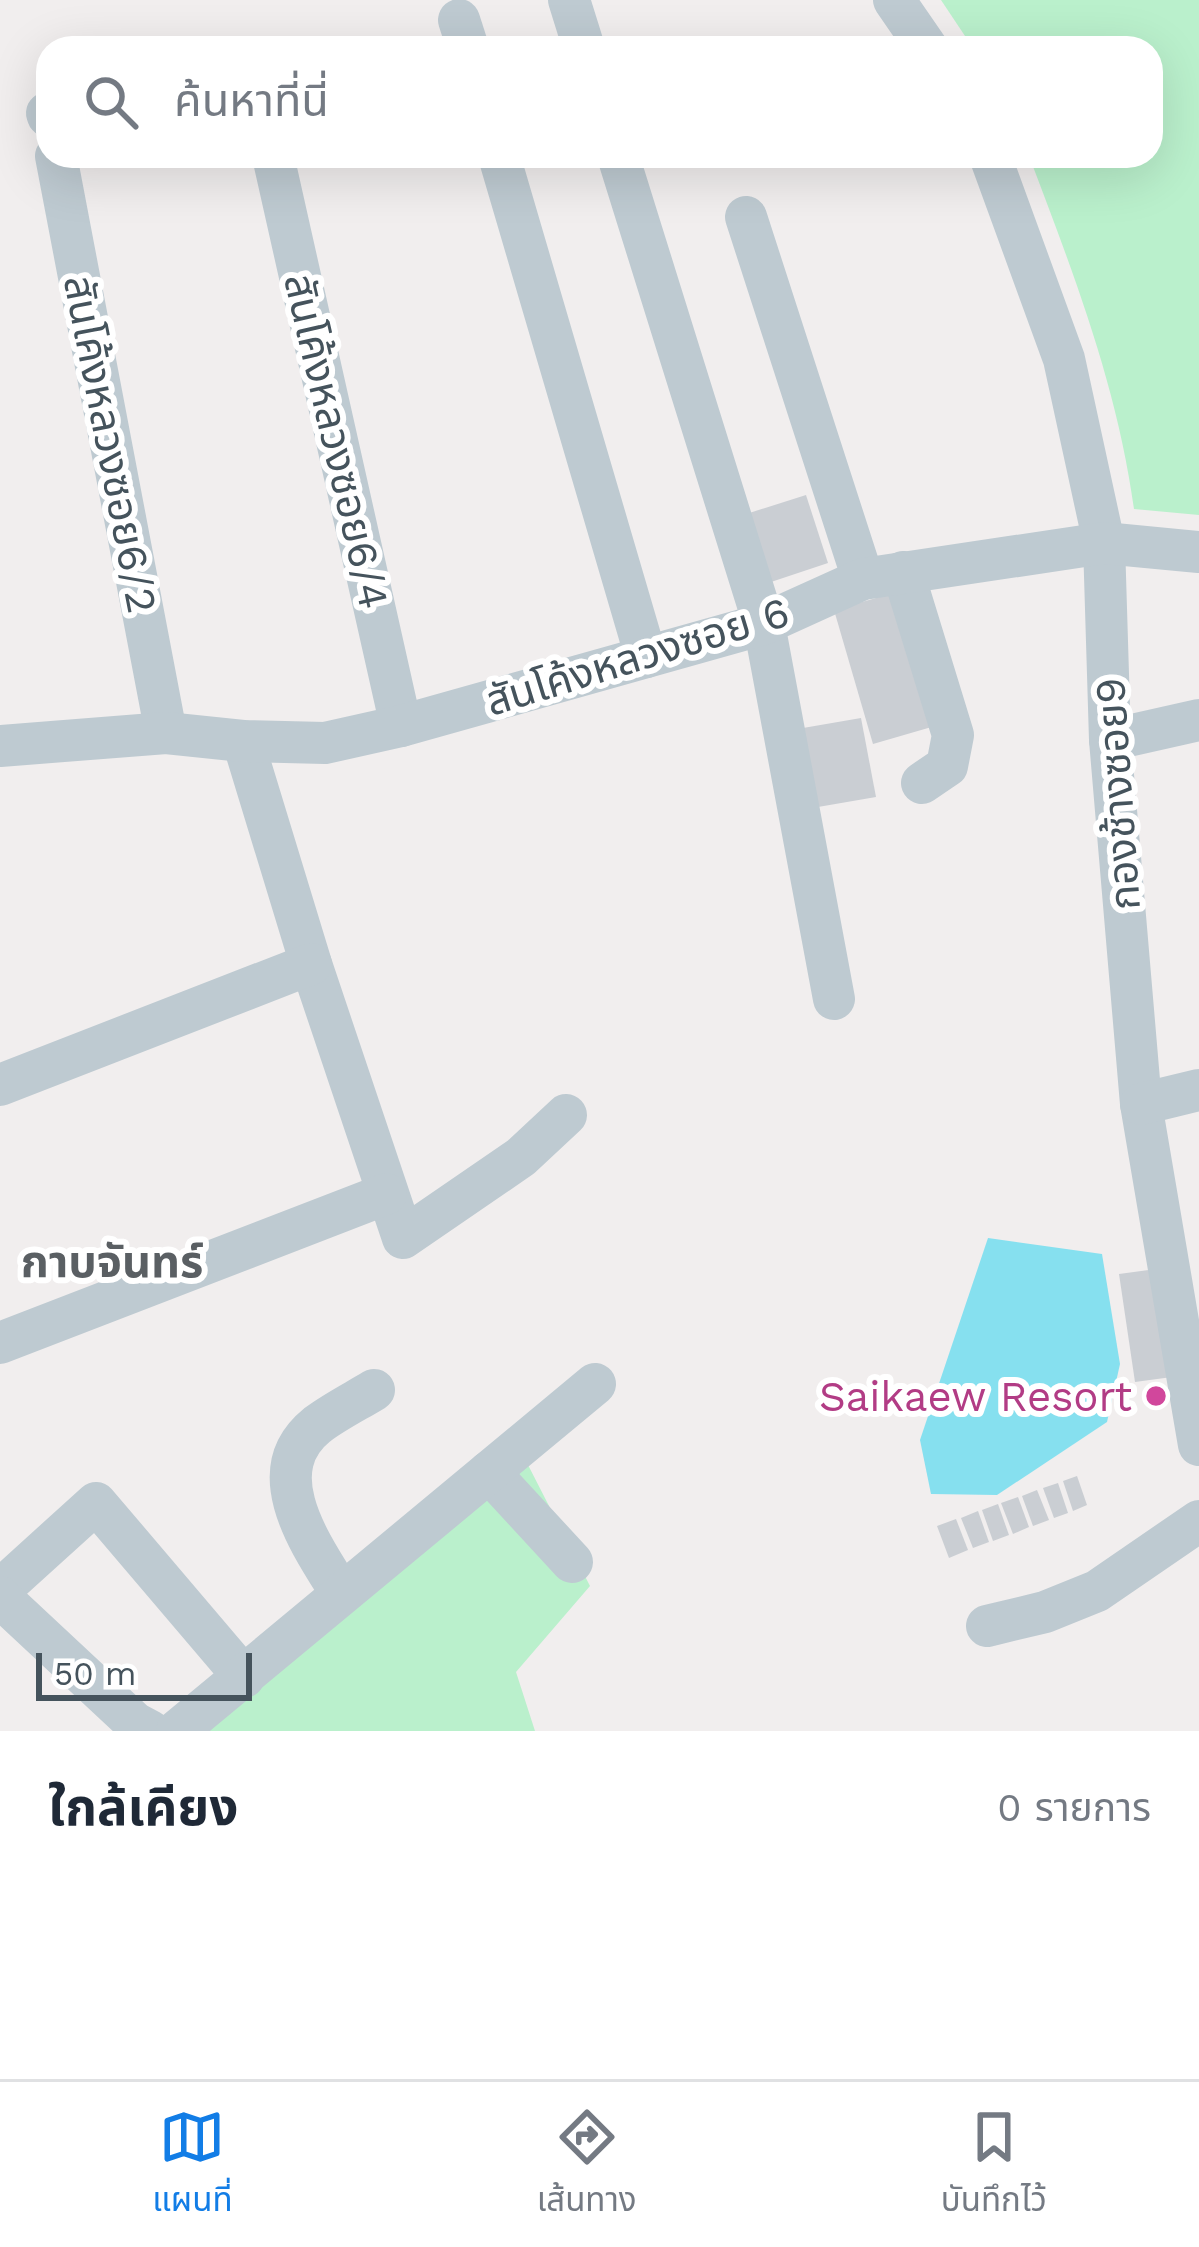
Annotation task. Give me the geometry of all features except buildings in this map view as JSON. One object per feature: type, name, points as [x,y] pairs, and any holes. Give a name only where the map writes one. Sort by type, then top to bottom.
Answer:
[{"type":"street","points":[[569,0],[580,36]]},
{"type":"street","points":[[895,0],[918,36]]},
{"type":"street","name":"สันโค้งหลวงซอย6/2","points":[[58,168],[166,733]]},
{"type":"street","name":"สันโค้งหลวงซอย6/4","points":[[276,168],[401,726]]},
{"type":"street","points":[[503,168],[646,657]]},
{"type":"street","points":[[622,168],[764,623],[834,999]]},
{"type":"street","name":"กองช้างซอย9","points":[[994,168],[1064,359],[1104,543],[1110,740],[1141,1104],[1199,1444]]},
{"type":"street","points":[[746,217],[883,575],[953,735],[946,766],[922,782]]},
{"type":"street","name":"สันโค้งหลวงซอย 6","points":[[0,746],[166,733],[325,743],[401,726],[764,623],[883,575],[1104,543],[1199,552]]},
{"type":"street","points":[[1110,740],[1199,720]]},
{"type":"street","points":[[243,741],[311,964],[404,1238],[521,1157],[566,1115]]},
{"type":"street","points":[[0,1085],[311,964]]},
{"type":"street","points":[[1141,1104],[1199,1090]]},
{"type":"street","points":[[0,1343],[386,1195]]},
{"type":"street","points":[[177,1731],[595,1384]]},
{"type":"street","points":[[341,1593],[295,1508],[290,1478],[295,1450],[316,1426],[374,1390]]},
{"type":"street","points":[[489,1472],[572,1562]]},
{"type":"street","points":[[151,1731],[135,1723],[0,1594],[96,1503],[244,1677]]},
{"type":"street","points":[[987,1626],[1045,1612],[1097,1591],[1199,1521]]},
{"type":"green space","points":[[941,0],[1199,0],[1199,515],[1134,509],[1105,373],[1033,168],[1163,168],[1163,36],[965,36]]},
{"type":"green space","points":[[526,1461],[590,1586],[516,1672],[535,1731],[204,1731]]},
{"type":"water","points":[[988,1238],[1102,1254],[1120,1364],[1107,1422],[997,1495],[931,1494],[920,1440]]},
{"type":"place","name":"Saikaew Resort","points":[[1156,1396]]},
{"type":"district","name":"กาบจันทร์","points":[[112,1261]]}]
